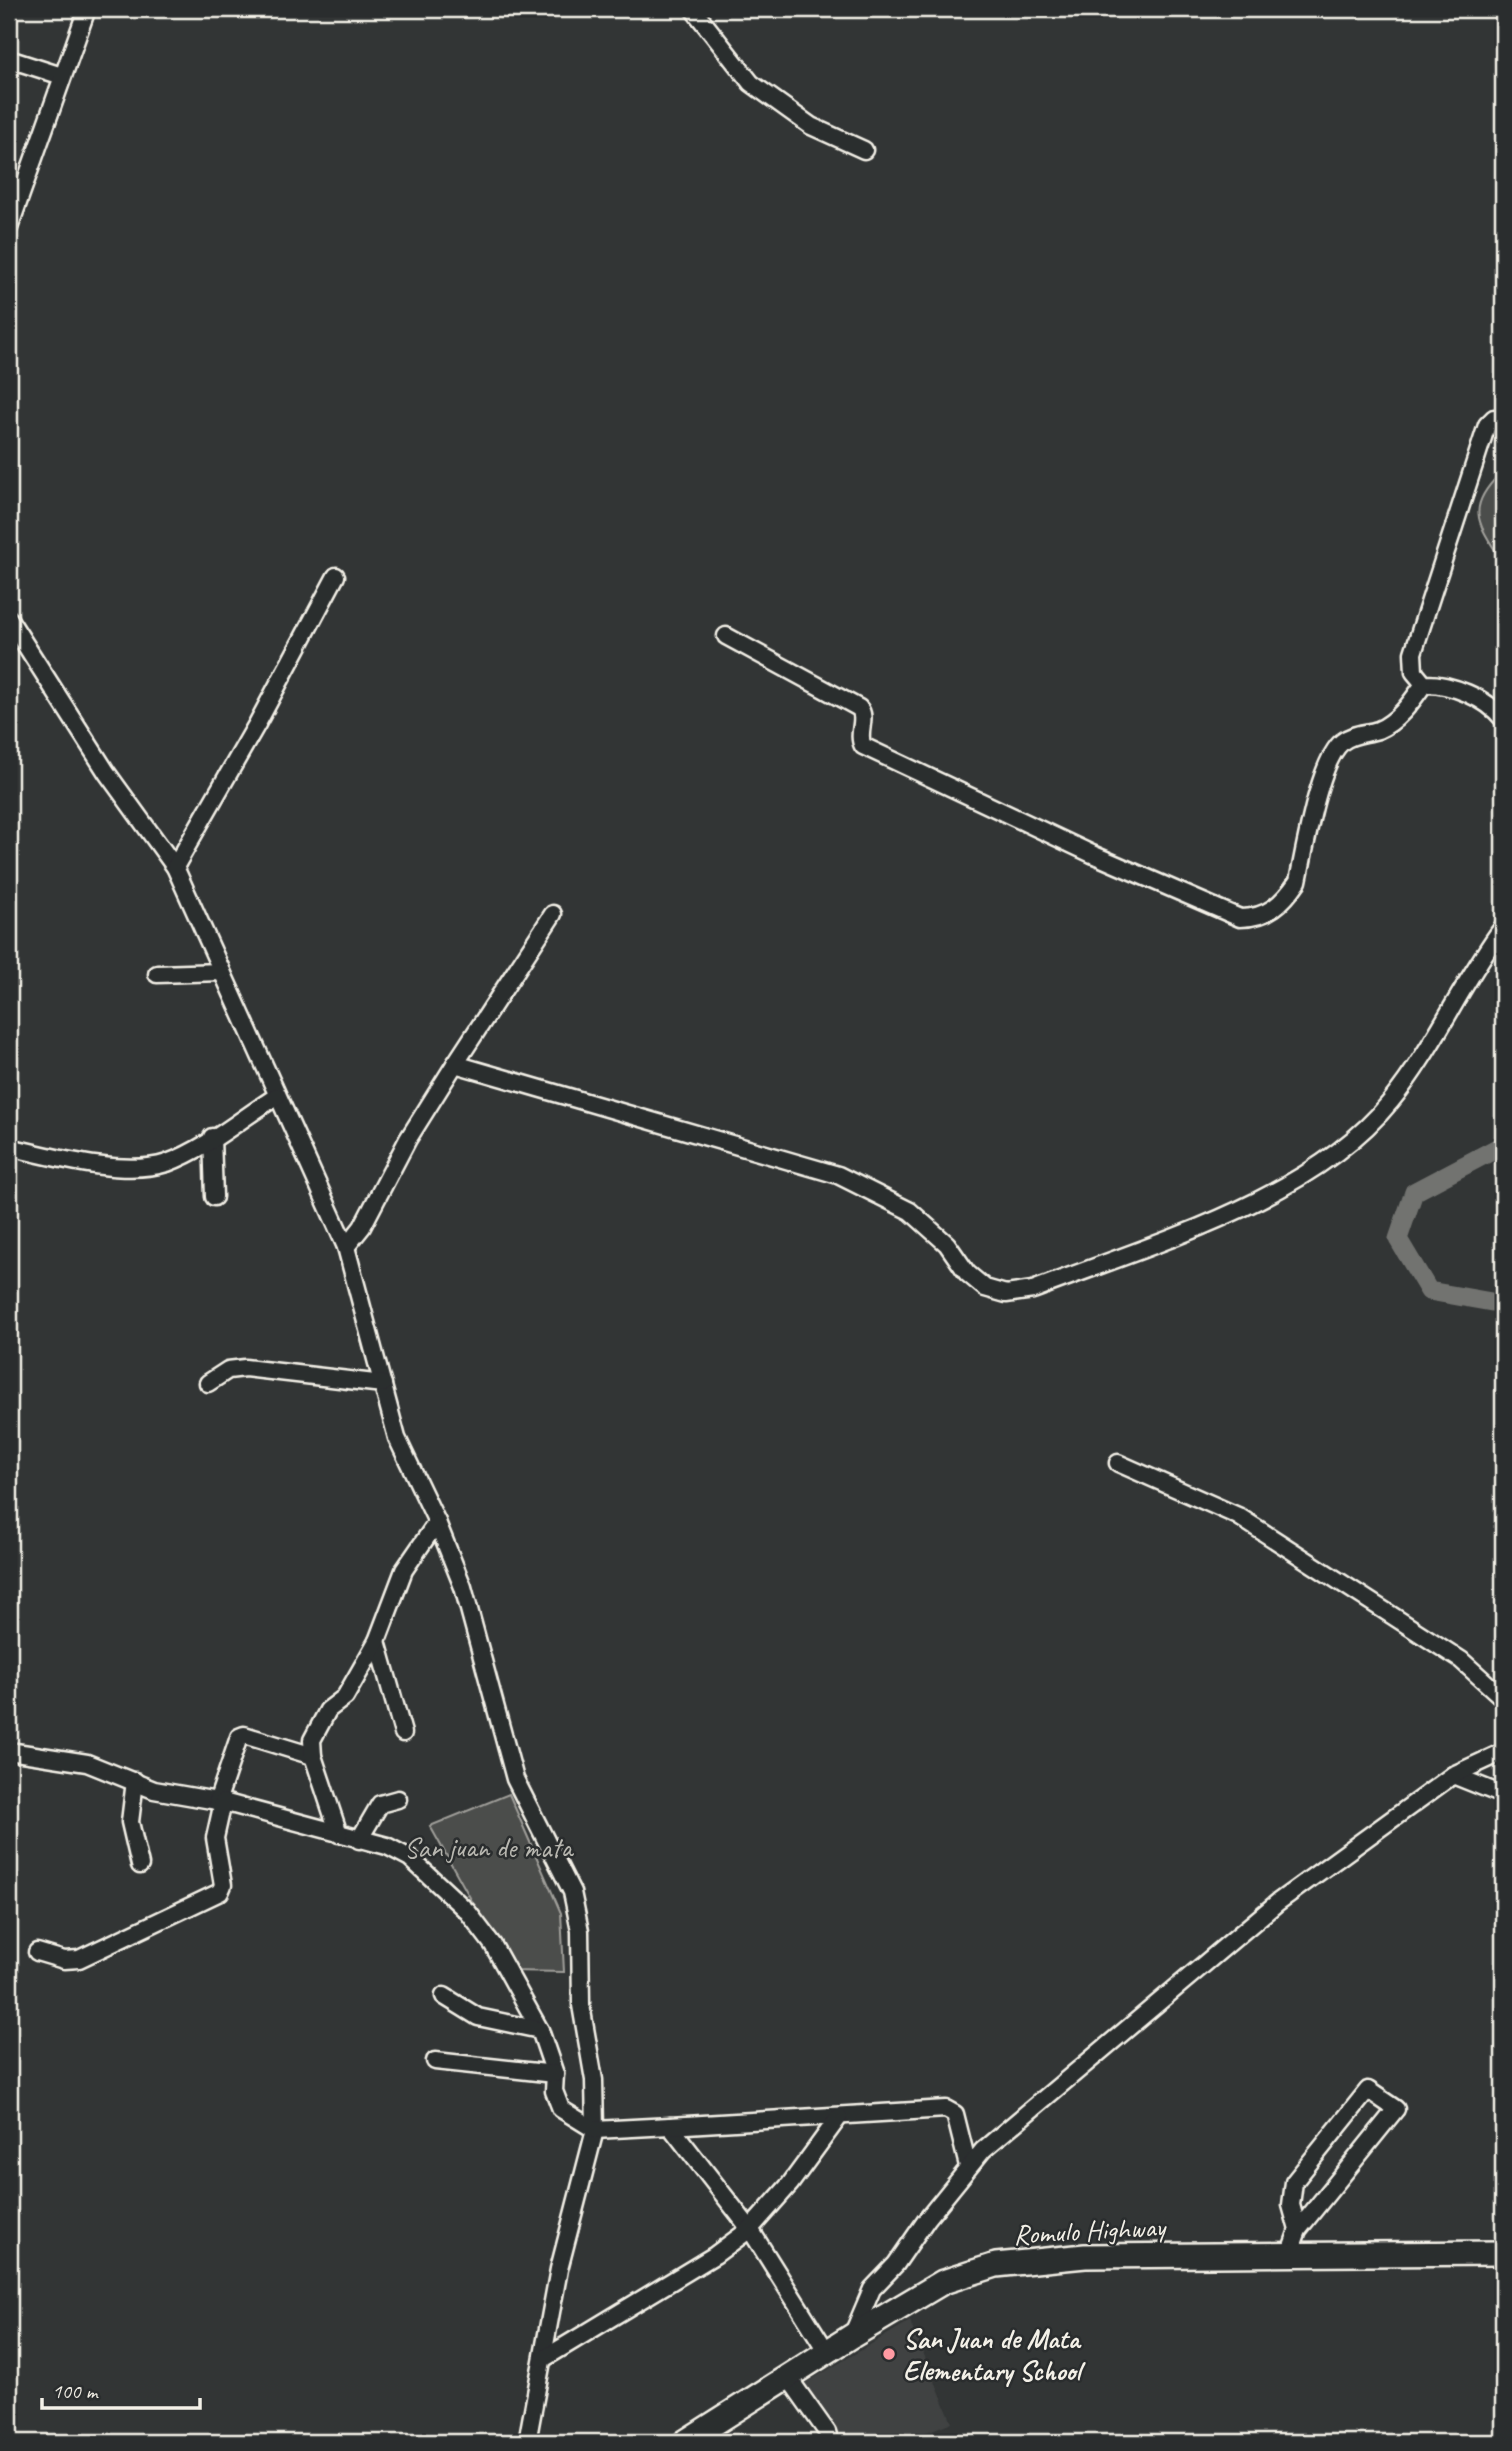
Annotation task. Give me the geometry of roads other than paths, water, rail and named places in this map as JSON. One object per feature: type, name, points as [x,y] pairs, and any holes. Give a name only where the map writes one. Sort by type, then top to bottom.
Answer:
[{"type":"highway","name":"Romulo Highway","points":[[685,2442],[943,2282],[996,2265],[1085,2256],[1290,2252],[1503,2253]]},
{"type":"street","points":[[9,228],[87,9]]},
{"type":"street","points":[[693,9],[751,83],[811,126],[864,150]]},
{"type":"street","points":[[9,59],[62,76]]},
{"type":"street","points":[[1424,684],[1414,672],[1413,653],[1418,632],[1487,425],[1494,418],[1503,421]]},
{"type":"street","points":[[175,867],[257,724],[336,576]]},
{"type":"street","points":[[9,619],[107,773],[175,867],[346,1247],[397,1438],[437,1522],[463,1587],[514,1779],[572,1892],[580,1931],[581,2005],[594,2080],[595,2130],[559,2269],[527,2442]]},
{"type":"street","points":[[726,636],[859,708],[863,715],[859,738],[863,746],[1092,854],[1240,918],[1265,915],[1290,893],[1298,881],[1320,787],[1340,744],[1346,739],[1384,726],[1406,708],[1424,684]]},
{"type":"street","points":[[1424,684],[1459,690],[1485,704],[1503,719]]},
{"type":"street","points":[[346,1247],[362,1227],[408,1139],[553,914]]},
{"type":"street","points":[[455,1064],[838,1175],[910,1211],[947,1244],[967,1273],[985,1288],[995,1293],[1015,1294],[1033,1290],[1245,1207],[1331,1159],[1355,1139],[1396,1094],[1476,964],[1503,928]]},
{"type":"street","points":[[157,974],[222,972]]},
{"type":"street","points":[[9,1147],[73,1161],[148,1167],[184,1156],[277,1096]]},
{"type":"street","points":[[212,1137],[214,1197]]},
{"type":"street","points":[[208,1383],[228,1370],[245,1368],[383,1384]]},
{"type":"street","points":[[1118,1463],[1238,1516],[1461,1661],[1503,1698]]},
{"type":"street","points":[[339,1834],[313,1756],[311,1745],[314,1734],[328,1710],[345,1697],[377,1641],[404,1570],[437,1522]]},
{"type":"street","points":[[377,1641],[402,1733]]},
{"type":"street","points":[[37,1952],[64,1961],[79,1959],[219,1892],[223,1885],[215,1838],[220,1802],[239,1737],[244,1735],[313,1756]]},
{"type":"street","points":[[9,1751],[87,1763],[154,1790],[220,1802],[387,1846],[410,1858],[468,1912],[493,1945],[540,2031],[555,2074],[554,2091],[561,2109],[595,2130],[950,2110],[955,2114],[967,2153],[968,2166]]},
{"type":"street","points":[[852,2336],[872,2289],[896,2264],[968,2166],[1098,2051],[1237,1940],[1278,1902],[1453,1775],[1503,1752]]},
{"type":"street","points":[[1453,1775],[1503,1795]]},
{"type":"street","points":[[135,1781],[130,1822],[140,1865]]},
{"type":"street","points":[[359,1840],[380,1804],[398,1799]]},
{"type":"street","points":[[444,1996],[478,2017],[540,2031]]},
{"type":"street","points":[[435,2061],[555,2074]]},
{"type":"street","points":[[1290,2252],[1298,2230],[1311,2211],[1396,2109],[1362,2085],[1303,2167],[1290,2195],[1298,2230]]},
{"type":"street","points":[[543,2359],[715,2255],[750,2229],[790,2184],[839,2117]]},
{"type":"street","points":[[670,2126],[750,2229],[827,2352]]},
{"type":"street","points":[[1290,2195],[1311,2211]]},
{"type":"street","points":[[788,2377],[827,2432],[830,2442]]},
{"type":"waterway","points":[[1503,1145],[1414,1192],[1398,1239],[1429,1291],[1503,1304]]},
{"type":"place","name":"San Juan de Mata Elementary School","points":[[889,2354]]},
{"type":"park label","name":"San juan de mata","points":[[488,1847]]}]
